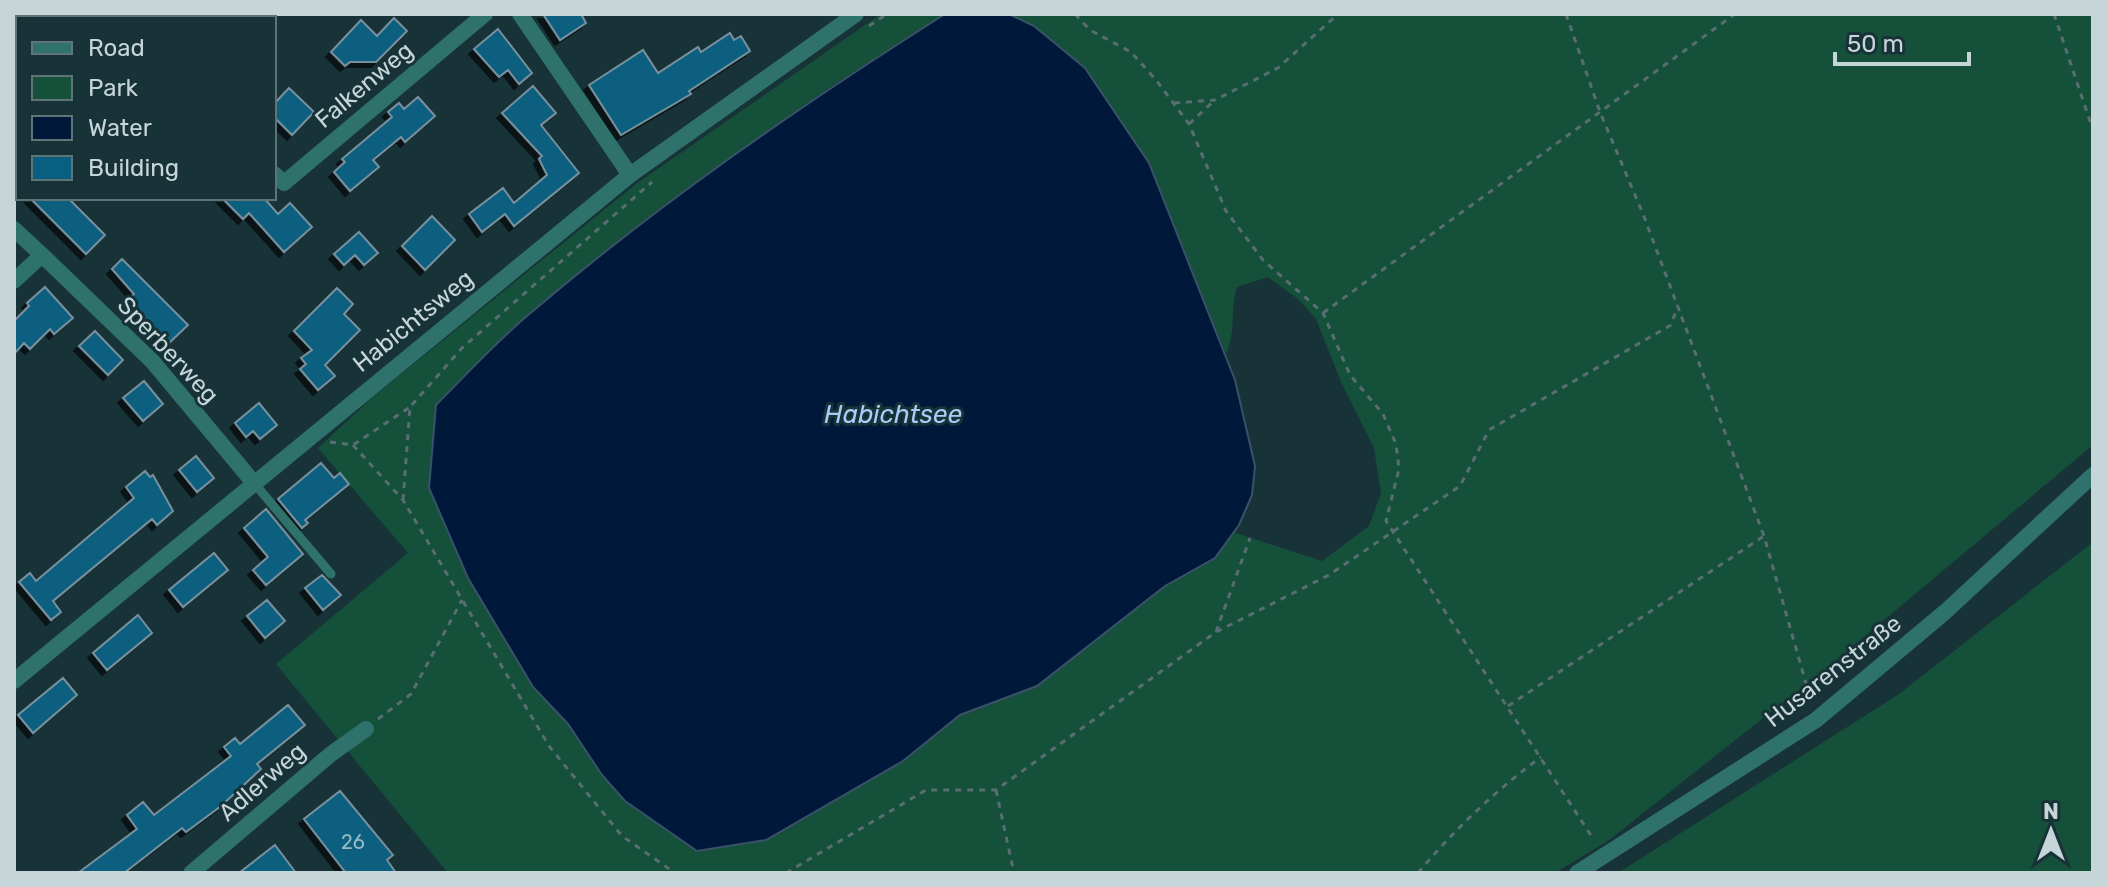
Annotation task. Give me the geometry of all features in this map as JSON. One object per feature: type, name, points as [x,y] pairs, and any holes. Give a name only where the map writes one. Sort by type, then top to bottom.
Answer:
[{"type":"street","name":"Falkenweg","points":[[276,176],[284,183],[485,14]]},
{"type":"street","points":[[520,14],[630,175]]},
{"type":"street","name":"Habichtsweg","points":[[14,681],[630,175],[856,14]]},
{"type":"street","name":"Sperberweg","points":[[14,229],[153,362],[254,483]]},
{"type":"street","points":[[14,281],[42,255]]},
{"type":"street","name":"Husarenstraße","points":[[1577,873],[1816,720],[1945,612],[2093,475]]},
{"type":"street","name":"Adlerweg","points":[[191,873],[366,729]]},
{"type":"lane","points":[[254,483],[331,574]]},
{"type":"path","points":[[863,30],[887,14]]},
{"type":"path","points":[[1075,14],[1090,30],[1131,52],[1189,124],[1226,211],[1263,260],[1323,313],[1350,375],[1383,414],[1396,444],[1399,469],[1386,521],[1599,846]]},
{"type":"path","points":[[1189,124],[1215,100],[1278,68],[1338,14]]},
{"type":"path","points":[[1566,14],[1600,112],[1678,305],[1764,536],[1816,720]]},
{"type":"path","points":[[1323,313],[1735,14]]},
{"type":"path","points":[[2054,14],[2093,130]]},
{"type":"path","points":[[1172,103],[1215,100]]},
{"type":"path","points":[[652,182],[462,348],[410,407],[353,445],[403,500],[549,746],[622,836],[675,873]]},
{"type":"path","points":[[786,873],[926,790],[996,790],[1216,632],[1329,575],[1460,486],[1489,430],[1671,325],[1678,305]]},
{"type":"path","points":[[403,500],[410,407]]},
{"type":"path","points":[[1506,707],[1764,536]]},
{"type":"path","points":[[1216,632],[1250,538]]},
{"type":"path","points":[[366,729],[411,694],[462,600]]},
{"type":"path","points":[[1418,873],[1446,840],[1512,778],[1541,757]]},
{"type":"path","points":[[996,790],[1014,873]]},
{"type":"green space","points":[[881,14],[945,14],[832,86],[662,207],[525,317],[429,488],[468,578],[533,687],[568,724],[625,801],[903,761],[960,715],[1037,686],[1165,586],[1215,558],[1233,532],[1322,561],[1369,526],[1381,493],[1374,448],[1342,384],[1316,319],[1299,300],[1268,277],[1237,287],[1226,354],[1149,163],[1034,26],[1009,14],[2093,14],[2093,445],[1829,666],[1609,840],[1555,873],[448,873],[276,664],[408,553],[318,448],[374,396],[636,184]]},
{"type":"green space","points":[[2093,542],[2093,873],[1618,873],[1899,694]]},
{"type":"water","name":"Habichtsee","points":[[945,14],[1009,14],[1034,26],[1085,68],[1149,163],[1235,380],[1255,466],[1252,495],[1239,525],[1215,558],[1165,586],[1037,686],[960,715],[903,761],[766,840],[697,851],[625,801],[602,775],[568,724],[533,687],[468,578],[429,488],[436,405],[515,326],[627,234],[784,120]]},
{"type":"building","points":[[543,14],[581,14],[586,23],[560,40]]},
{"type":"building","points":[[394,18],[407,31],[376,62],[350,62],[345,66],[331,52],[361,20],[377,36]]},
{"type":"building","points":[[498,29],[532,73],[519,84],[508,70],[499,77],[474,49]]},
{"type":"building","points":[[730,33],[734,40],[741,36],[750,51],[689,91],[691,94],[621,135],[589,85],[643,50],[658,73],[698,47],[701,52]]},
{"type":"building","points":[[533,86],[556,113],[541,125],[579,173],[514,226],[505,214],[482,232],[469,214],[503,188],[514,203],[547,175],[539,159],[542,156],[502,113]]},
{"type":"building","points":[[289,88],[314,112],[292,135],[276,119],[276,102]]},
{"type":"building","points":[[418,97],[435,116],[405,142],[401,137],[373,160],[379,167],[350,191],[334,172],[345,162],[342,159],[392,117],[388,112],[399,103],[404,109]]},
{"type":"building","points":[[32,200],[70,200],[105,235],[86,254]]},
{"type":"building","points":[[224,200],[266,200],[278,214],[290,203],[312,227],[284,252],[249,213],[243,219]]},
{"type":"building","points":[[432,216],[455,240],[425,270],[402,246]]},
{"type":"building","points":[[359,232],[378,253],[364,265],[355,255],[344,265],[334,254]]},
{"type":"building","points":[[122,259],[188,325],[168,344],[127,301],[134,294],[112,269]]},
{"type":"building","points":[[45,287],[73,318],[54,334],[50,329],[30,349],[24,343],[14,354],[14,321],[29,306],[27,303]]},
{"type":"building","points":[[337,288],[353,304],[344,314],[360,330],[325,365],[335,376],[318,390],[300,369],[306,364],[301,358],[312,350],[294,331]]},
{"type":"building","points":[[95,331],[123,360],[108,375],[79,346]]},
{"type":"building","points":[[144,381],[163,404],[143,421],[123,398]]},
{"type":"building","points":[[259,403],[277,425],[260,439],[253,431],[246,437],[235,423]]},
{"type":"building","points":[[196,456],[214,478],[197,492],[179,470]]},
{"type":"building","points":[[321,463],[334,478],[340,473],[349,484],[305,520],[308,523],[302,528],[278,499]]},
{"type":"building","points":[[145,471],[150,477],[153,475],[173,511],[157,525],[152,519],[53,601],[61,612],[51,620],[19,582],[30,573],[36,581],[134,498],[126,487]]},
{"type":"building","points":[[266,509],[303,554],[266,585],[253,570],[268,557],[244,528]]},
{"type":"building","points":[[214,553],[228,570],[183,607],[169,590]]},
{"type":"building","points":[[322,575],[341,595],[323,610],[305,588]]},
{"type":"building","points":[[267,600],[285,621],[265,638],[247,616]]},
{"type":"building","points":[[138,615],[152,633],[107,670],[93,653]]},
{"type":"building","points":[[63,678],[77,695],[33,733],[18,715]]},
{"type":"building","points":[[288,705],[305,725],[257,764],[261,769],[221,806],[186,832],[182,828],[124,873],[78,873],[137,829],[127,815],[143,802],[154,815],[231,756],[224,747],[235,738],[240,744]]},
{"type":"building","points":[[340,791],[393,855],[387,860],[396,873],[346,873],[304,819]]},
{"type":"building","points":[[275,845],[296,873],[239,873]]}]
